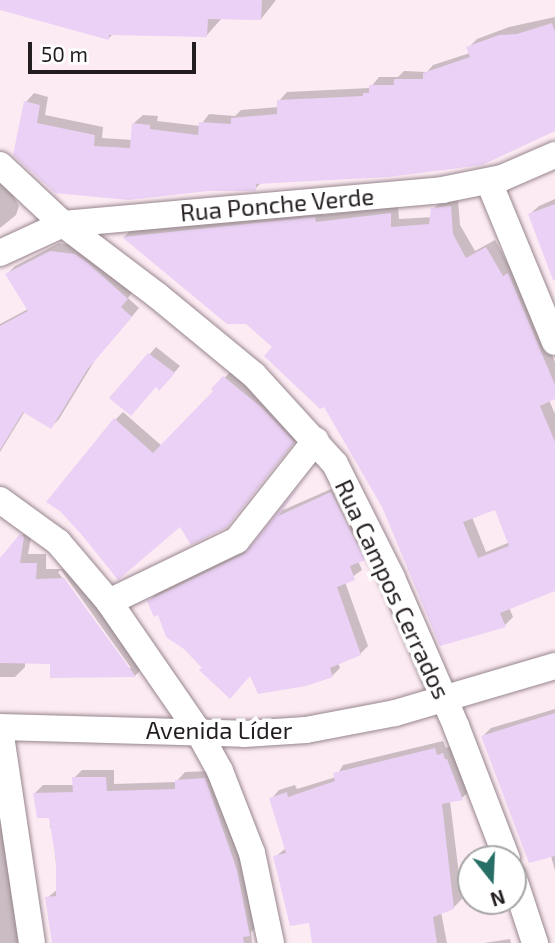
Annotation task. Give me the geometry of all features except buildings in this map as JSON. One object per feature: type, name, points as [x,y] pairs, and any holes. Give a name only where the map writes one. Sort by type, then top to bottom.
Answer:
[{"type":"street","name":"Rua Ponche Verde","points":[[0,253],[63,224],[442,190],[489,182],[555,155]]},
{"type":"street","name":"Rua Campos Cerrados","points":[[0,165],[63,224],[158,296],[254,375],[316,440],[352,494],[443,699],[501,845]]},
{"type":"street","points":[[489,182],[555,342]]},
{"type":"street","points":[[109,602],[237,540],[316,440]]},
{"type":"street","points":[[0,500],[58,542],[109,602],[198,731],[220,771],[252,853],[271,943]]},
{"type":"street","name":"Avenida Líder","points":[[0,728],[244,734],[306,730],[346,724],[555,666]]},
{"type":"street","points":[[0,728],[32,943]]},
{"type":"street","points":[[526,915],[535,943]]}]
